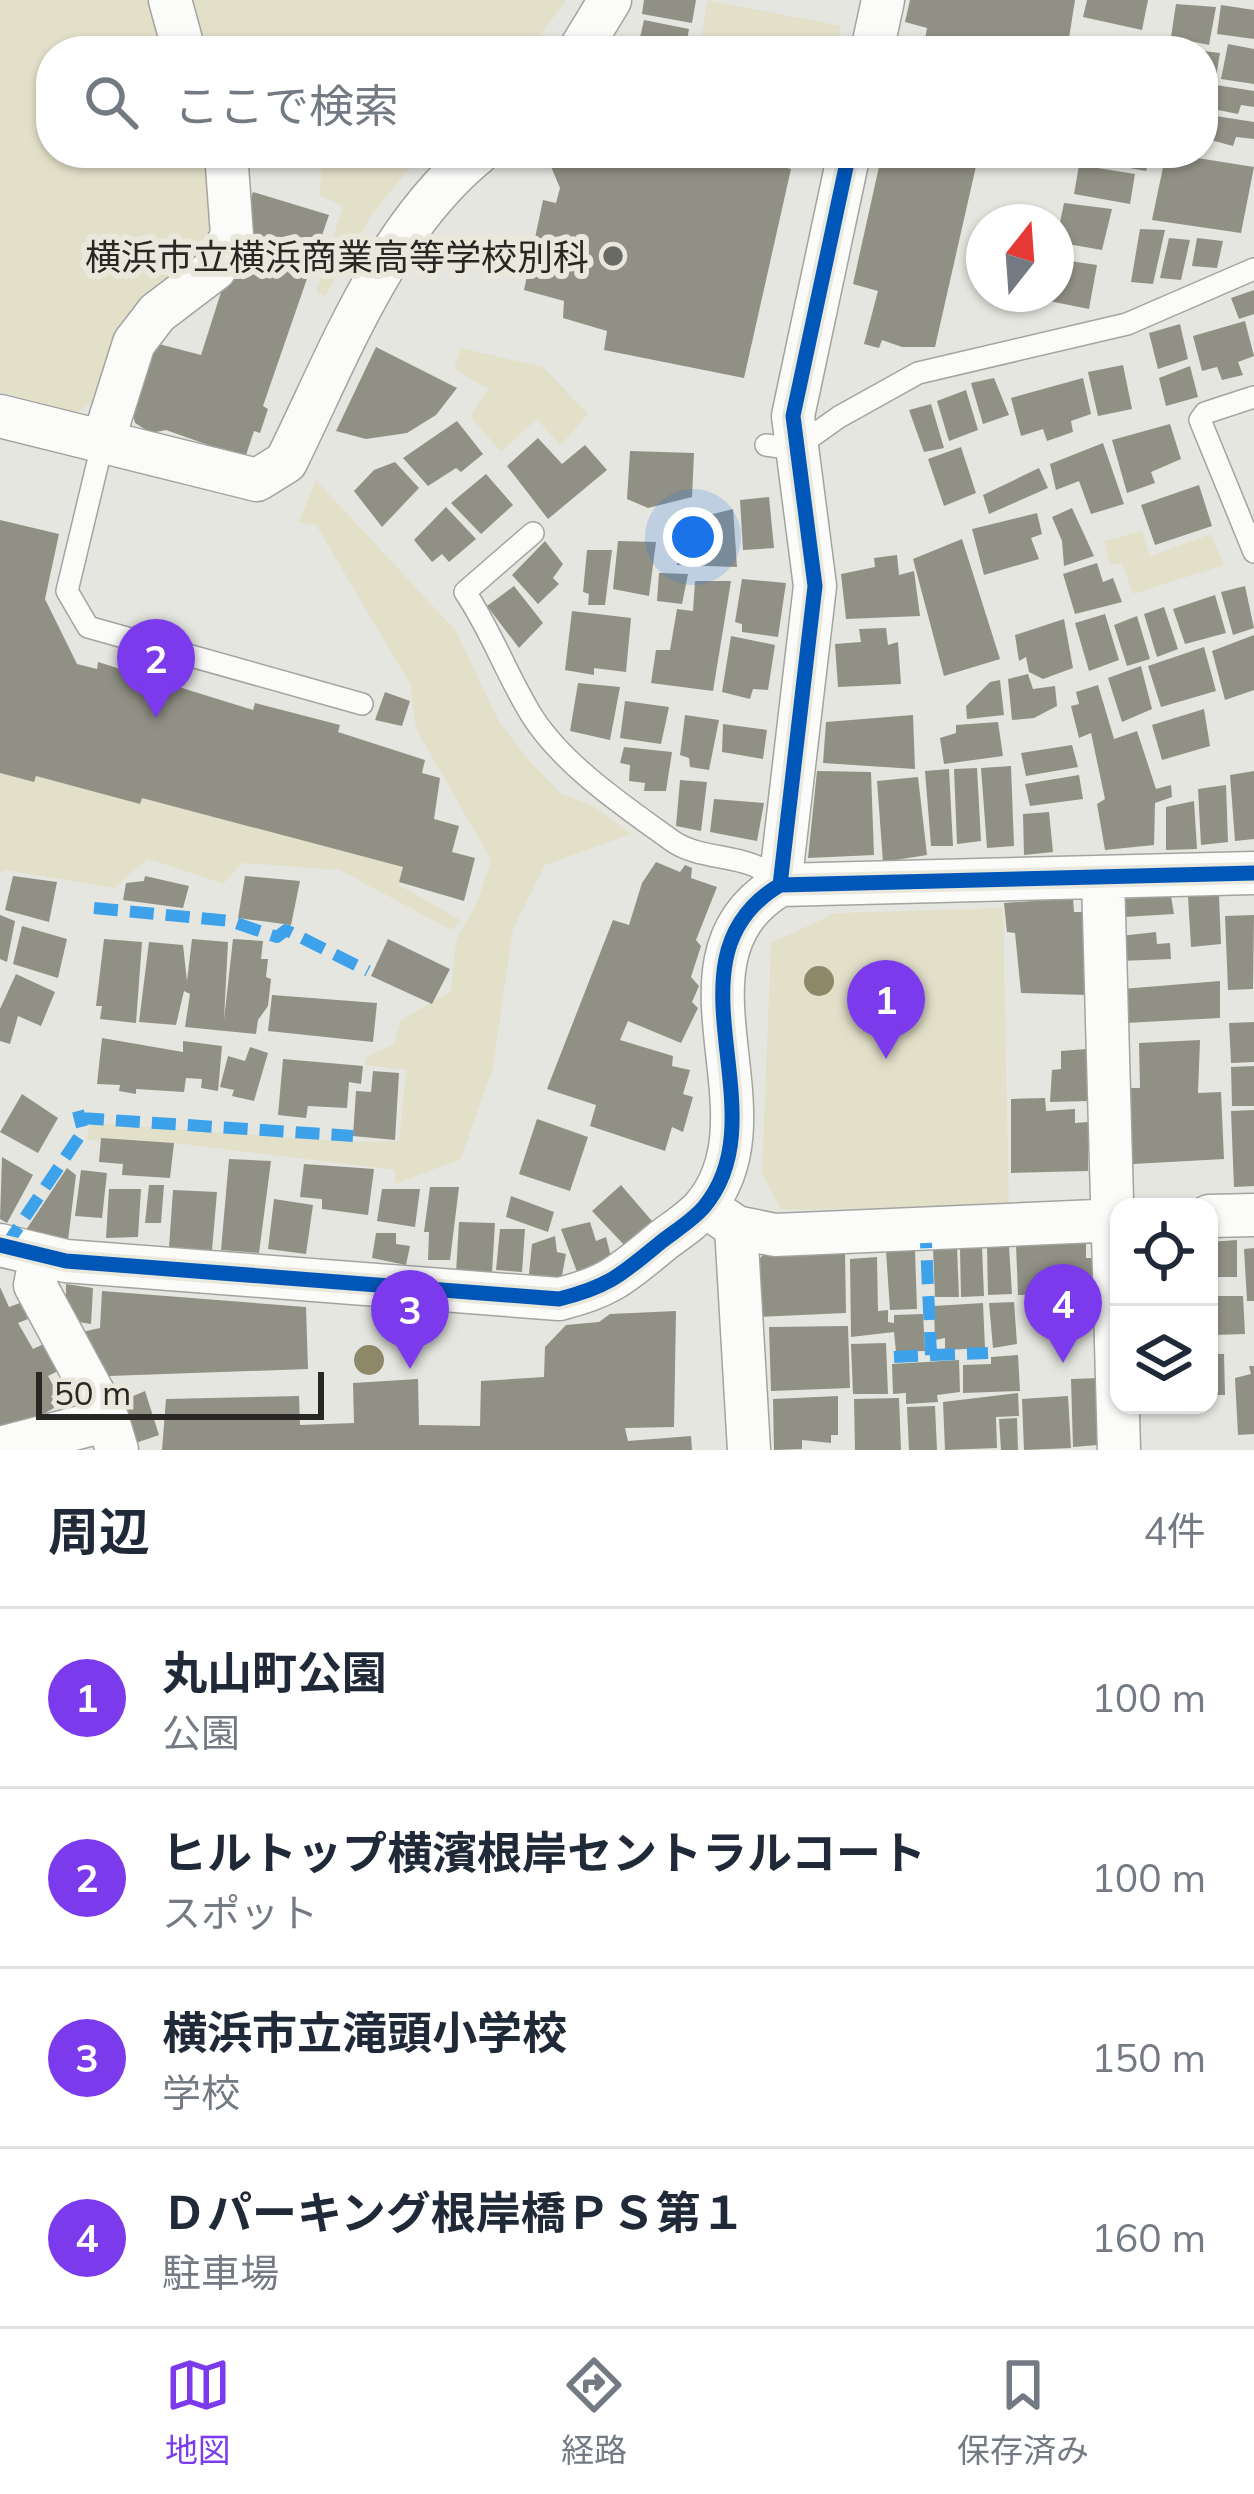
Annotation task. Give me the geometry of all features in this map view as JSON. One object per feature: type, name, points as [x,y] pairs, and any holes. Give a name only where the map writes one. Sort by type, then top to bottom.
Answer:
[{"type":"street","points":[[170,0],[180,36]]},
{"type":"street","points":[[588,36],[610,0]]},
{"type":"street","points":[[875,36],[883,0]]},
{"type":"street","points":[[103,441],[134,343],[158,313],[215,269],[232,235],[227,168]]},
{"type":"street","points":[[0,416],[257,480],[269,477],[286,462],[385,265],[421,211],[463,168]]},
{"type":"street","points":[[748,1450],[720,1216],[730,1151],[724,951],[739,917],[780,885],[815,586],[780,447],[846,168]]},
{"type":"street","points":[[780,885],[808,889],[1254,873]]},
{"type":"street","points":[[1103,878],[1114,1198]]},
{"type":"street","points":[[1218,1216],[1254,1215]]},
{"type":"street","points":[[720,1216],[775,1235],[1110,1220]]},
{"type":"street","points":[[0,1245],[41,1256],[559,1299],[603,1288],[720,1216]]},
{"type":"street","points":[[0,1448],[113,1435],[35,1285],[41,1256]]},
{"type":"street","points":[[1116,1306],[1119,1450]]},
{"type":"lane","points":[[780,447],[918,373],[1127,324],[1254,269]]},
{"type":"lane","points":[[1254,397],[1205,413],[1200,420],[1254,552]]},
{"type":"lane","points":[[103,441],[67,591],[88,627],[362,704]]},
{"type":"lane","points":[[533,533],[466,592],[502,651],[532,715],[557,748],[675,844],[767,868],[780,885]]},
{"type":"shaded area","points":[[0,0],[149,0],[164,36],[36,36],[36,168],[217,168],[220,178],[210,246],[131,312],[99,399],[77,412],[0,392]]},
{"type":"shaded area","points":[[191,0],[566,0],[540,36],[204,36]]},
{"type":"shaded area","points":[[707,0],[841,26],[839,36],[702,36]]},
{"type":"shaded area","points":[[321,168],[410,168],[372,214],[325,296],[316,292],[343,206],[320,196]]},
{"type":"shaded area","points":[[461,348],[543,367],[588,414],[560,446],[537,419],[501,452],[470,416],[488,389],[454,369]]},
{"type":"shaded area","points":[[316,480],[456,631],[498,720],[527,758],[561,794],[594,806],[631,834],[545,865],[513,929],[493,1067],[461,1159],[395,1184],[395,1170],[174,1143],[87,1140],[89,1123],[351,1142],[399,1141],[406,1070],[365,1065],[367,1057],[394,1044],[401,1020],[451,991],[456,940],[478,901],[491,860],[416,729],[410,684],[316,525],[299,522]]},
{"type":"shaded area","points":[[1142,531],[1150,556],[1211,534],[1224,565],[1133,594],[1122,564],[1110,564],[1104,541]]},
{"type":"shaded area","points":[[0,773],[34,782],[36,776],[140,804],[142,798],[403,867],[399,885],[462,921],[451,930],[340,870],[242,863],[223,884],[148,859],[114,888],[5,870],[0,874]]},
{"type":"shaded area","points":[[1003,908],[1009,1205],[781,1210],[762,1174],[771,943],[836,913]]},
{"type":"building","points":[[644,0],[696,0],[692,23],[642,14]]},
{"type":"building","points":[[910,0],[1075,0],[1069,36],[926,36],[927,28],[905,22]]},
{"type":"building","points":[[1087,0],[1148,0],[1142,30],[1083,17]]},
{"type":"building","points":[[1176,4],[1216,7],[1211,36],[1171,36]]},
{"type":"building","points":[[1221,5],[1254,10],[1254,39],[1217,34]]},
{"type":"building","points":[[644,20],[689,29],[688,36],[640,36]]},
{"type":"building","points":[[1228,44],[1254,49],[1254,84],[1221,79]]},
{"type":"building","points":[[1218,85],[1254,91],[1254,107],[1241,105],[1238,114],[1218,110]]},
{"type":"building","points":[[1218,116],[1254,122],[1254,139],[1236,137],[1233,146],[1218,142]]},
{"type":"building","points":[[1218,161],[1254,167],[1241,233],[1152,220],[1163,168],[1218,168]]},
{"type":"building","points":[[552,168],[791,169],[744,378],[604,350],[607,331],[563,318],[564,301],[524,290],[543,200],[556,203],[560,188]]},
{"type":"building","points":[[879,168],[976,168],[935,347],[902,347],[882,340],[879,348],[864,344],[878,291],[853,284]]},
{"type":"building","points":[[1078,168],[1135,174],[1130,204],[1074,194]]},
{"type":"building","points":[[253,192],[329,215],[263,406],[268,409],[260,433],[254,431],[245,458],[166,430],[151,433],[135,423],[132,409],[155,343],[201,355]]},
{"type":"building","points":[[1074,204],[1112,209],[1102,250],[1074,245]]},
{"type":"building","points":[[1140,229],[1165,230],[1153,284],[1131,282]]},
{"type":"building","points":[[1169,238],[1190,240],[1181,280],[1160,278]]},
{"type":"building","points":[[1197,238],[1223,241],[1217,268],[1192,266]]},
{"type":"building","points":[[1074,262],[1097,265],[1089,309],[1074,306]]},
{"type":"building","points":[[1254,290],[1254,314],[1239,319],[1231,298]]},
{"type":"building","points":[[1245,321],[1254,356],[1238,362],[1243,375],[1222,380],[1217,367],[1202,371],[1193,336]]},
{"type":"building","points":[[1180,324],[1188,359],[1158,369],[1149,333]]},
{"type":"building","points":[[376,347],[457,388],[436,415],[407,433],[366,439],[336,431]]},
{"type":"building","points":[[1123,365],[1132,409],[1098,416],[1088,372]]},
{"type":"building","points":[[1190,366],[1198,397],[1166,406],[1159,378]]},
{"type":"building","points":[[994,378],[1009,415],[983,424],[971,383]]},
{"type":"building","points":[[1083,378],[1091,414],[1071,421],[1073,432],[1047,441],[1043,429],[1021,436],[1011,398]]},
{"type":"building","points":[[966,390],[978,430],[949,441],[937,401]]},
{"type":"building","points":[[931,404],[944,448],[924,452],[909,410]]},
{"type":"building","points":[[457,421],[483,454],[461,472],[456,468],[428,486],[403,458]]},
{"type":"building","points":[[1170,424],[1181,459],[1151,472],[1155,483],[1127,493],[1112,440]]},
{"type":"building","points":[[538,438],[562,464],[585,445],[607,470],[548,519],[507,466]]},
{"type":"building","points":[[1103,443],[1124,504],[1091,514],[1079,481],[1056,490],[1050,464]]},
{"type":"building","points":[[961,447],[976,493],[944,506],[928,459]]},
{"type":"building","points":[[630,451],[694,453],[692,497],[648,508],[627,499]]},
{"type":"building","points":[[395,462],[419,488],[382,527],[354,491],[374,470]]},
{"type":"building","points":[[1039,468],[1048,488],[989,514],[983,495]]},
{"type":"building","points":[[486,474],[513,505],[481,534],[451,503]]},
{"type":"building","points":[[1199,485],[1212,526],[1155,545],[1141,505]]},
{"type":"building","points":[[769,497],[774,548],[743,550],[740,500]]},
{"type":"building","points":[[446,507],[476,539],[449,562],[442,554],[432,562],[414,540]]},
{"type":"building","points":[[1072,508],[1094,556],[1064,566],[1062,541],[1052,517]]},
{"type":"building","points":[[733,509],[737,567],[677,565],[677,523]]},
{"type":"building","points":[[1037,513],[1042,534],[1031,538],[1039,559],[984,575],[972,529]]},
{"type":"building","points":[[0,520],[59,534],[45,599],[77,664],[97,669],[98,662],[253,710],[255,703],[340,725],[338,732],[425,760],[422,773],[440,778],[434,819],[459,826],[452,852],[475,858],[464,901],[399,882],[403,867],[142,798],[140,804],[36,776],[34,782],[0,773]]},
{"type":"building","points":[[962,539],[1000,659],[944,676],[913,559]]},
{"type":"building","points":[[545,541],[563,564],[553,578],[559,584],[538,604],[512,575]]},
{"type":"building","points":[[618,541],[656,542],[649,596],[613,589]]},
{"type":"building","points":[[587,550],[612,550],[605,605],[588,605],[589,594],[583,592]]},
{"type":"building","points":[[897,555],[899,575],[914,571],[920,616],[846,619],[841,574],[875,567],[874,558]]},
{"type":"building","points":[[1097,563],[1103,582],[1113,578],[1122,602],[1075,614],[1063,574]]},
{"type":"building","points":[[659,573],[688,574],[682,604],[657,601]]},
{"type":"building","points":[[742,579],[786,583],[778,637],[742,632],[742,624],[735,622]]},
{"type":"building","points":[[695,581],[731,581],[713,691],[651,683],[656,650],[670,650],[677,609],[693,611]]},
{"type":"building","points":[[514,586],[543,623],[519,648],[487,606]]},
{"type":"building","points":[[1245,586],[1254,628],[1233,635],[1221,592]]},
{"type":"building","points":[[1215,595],[1226,633],[1185,644],[1173,609]]},
{"type":"building","points":[[1164,607],[1178,649],[1157,657],[1144,614]]},
{"type":"building","points":[[572,611],[631,618],[626,672],[594,668],[594,675],[565,670]]},
{"type":"building","points":[[1105,614],[1119,660],[1089,671],[1075,623]]},
{"type":"building","points":[[1137,616],[1150,659],[1127,666],[1114,625]]},
{"type":"building","points":[[1064,619],[1073,668],[1043,679],[1029,672],[1026,657],[1019,661],[1015,635]]},
{"type":"building","points":[[886,628],[888,645],[898,642],[901,684],[838,687],[835,644],[861,642],[859,629]]},
{"type":"building","points":[[1254,635],[1254,690],[1225,700],[1212,651]]},
{"type":"building","points":[[731,636],[775,645],[768,690],[753,689],[750,699],[722,692]]},
{"type":"building","points":[[1204,647],[1216,691],[1161,707],[1148,666]]},
{"type":"building","points":[[1141,666],[1152,709],[1122,722],[1108,678]]},
{"type":"building","points":[[1028,674],[1033,689],[1055,686],[1057,706],[1034,718],[1012,720],[1008,679]]},
{"type":"building","points":[[1000,680],[1004,715],[967,719],[966,706],[990,682]]},
{"type":"building","points":[[578,683],[620,687],[610,740],[570,731]]},
{"type":"building","points":[[1098,685],[1114,739],[1137,731],[1156,789],[1171,785],[1172,797],[1155,803],[1154,845],[1105,850],[1097,804],[1105,799],[1091,733],[1079,738],[1071,706],[1079,704],[1076,692]]},
{"type":"building","points":[[385,692],[410,701],[402,726],[375,720]]},
{"type":"building","points":[[625,701],[669,707],[661,744],[620,738]]},
{"type":"building","points":[[1204,709],[1210,746],[1162,760],[1152,725]]},
{"type":"building","points":[[685,715],[719,720],[709,770],[690,767],[689,758],[680,755]]},
{"type":"building","points":[[913,715],[915,769],[823,763],[826,722]]},
{"type":"building","points":[[998,722],[1003,756],[944,764],[940,738],[956,733],[956,725]]},
{"type":"building","points":[[723,724],[767,730],[763,759],[722,752]]},
{"type":"building","points":[[1072,745],[1078,767],[1026,776],[1021,753]]},
{"type":"building","points":[[624,747],[672,752],[666,791],[644,791],[645,783],[629,781],[630,765],[620,763]]},
{"type":"building","points":[[1011,766],[1014,846],[987,848],[981,768]]},
{"type":"building","points":[[977,768],[981,841],[957,844],[954,769]]},
{"type":"building","points":[[949,769],[953,846],[931,846],[925,771]]},
{"type":"building","points":[[817,771],[871,772],[874,855],[808,858]]},
{"type":"building","points":[[1254,771],[1254,839],[1235,841],[1230,775]]},
{"type":"building","points":[[1079,775],[1083,799],[1030,806],[1025,784]]},
{"type":"building","points":[[918,777],[927,855],[883,862],[877,781]]},
{"type":"building","points":[[680,780],[707,782],[701,831],[676,826]]},
{"type":"building","points":[[1226,785],[1228,842],[1201,845],[1198,789]]},
{"type":"building","points":[[714,799],[764,803],[757,841],[710,832]]},
{"type":"building","points":[[1194,801],[1197,849],[1166,850],[1166,807]]},
{"type":"building","points":[[1049,812],[1053,852],[1024,855],[1023,814]]},
{"type":"building","points":[[656,862],[680,872],[685,865],[692,868],[691,878],[717,887],[696,940],[701,946],[691,977],[699,986],[692,1002],[698,1008],[681,1043],[628,1021],[620,1040],[673,1056],[672,1066],[690,1070],[683,1094],[693,1097],[683,1132],[672,1127],[665,1151],[590,1126],[596,1105],[547,1089],[613,920],[629,925],[642,883]]},
{"type":"building","points":[[13,876],[57,882],[49,922],[5,910]]},
{"type":"building","points":[[145,876],[189,886],[183,908],[123,900],[126,883],[144,881]]},
{"type":"building","points":[[245,876],[300,881],[291,925],[238,918]]},
{"type":"building","points":[[1219,895],[1221,944],[1191,947],[1188,896]]},
{"type":"building","points":[[1171,896],[1174,914],[1124,917],[1124,899]]},
{"type":"building","points":[[1073,898],[1074,912],[1083,912],[1087,995],[1021,993],[1015,933],[1007,932],[1004,903]]},
{"type":"building","points":[[0,915],[15,921],[7,962],[0,959]]},
{"type":"building","points":[[1254,915],[1253,989],[1228,990],[1225,916]]},
{"type":"building","points":[[22,926],[67,939],[58,978],[13,964]]},
{"type":"building","points":[[1156,932],[1157,944],[1170,943],[1171,959],[1120,961],[1120,936]]},
{"type":"building","points":[[104,939],[142,942],[136,1023],[100,1019],[102,1006],[96,1006]]},
{"type":"building","points":[[192,939],[228,942],[224,1020],[233,939],[263,941],[261,959],[268,959],[266,977],[271,979],[268,1006],[258,1020],[256,1034],[185,1027],[190,994],[184,991],[176,1025],[139,1022],[149,942],[183,945],[187,981]]},
{"type":"building","points":[[388,939],[450,969],[432,1004],[371,976]]},
{"type":"building","points":[[16,974],[55,992],[41,1026],[18,1016],[10,1044],[0,1041],[0,1009]]},
{"type":"building","points":[[1220,981],[1220,1018],[1125,1023],[1122,989]]},
{"type":"building","points":[[272,995],[377,1003],[373,1042],[268,1031]]},
{"type":"building","points":[[1254,1022],[1254,1062],[1231,1063],[1229,1023]]},
{"type":"building","points":[[102,1038],[183,1052],[183,1041],[222,1046],[218,1091],[201,1088],[202,1079],[186,1078],[184,1092],[136,1089],[136,1094],[119,1091],[120,1085],[97,1084]]},
{"type":"building","points":[[1200,1040],[1198,1093],[1221,1092],[1224,1159],[1133,1164],[1130,1088],[1140,1088],[1139,1043]]},
{"type":"building","points":[[250,1047],[268,1053],[254,1101],[232,1096],[234,1090],[220,1087],[228,1056],[245,1061]]},
{"type":"building","points":[[1087,1049],[1088,1101],[1050,1102],[1052,1070],[1061,1069],[1061,1051]]},
{"type":"building","points":[[283,1059],[363,1066],[361,1084],[349,1082],[347,1108],[308,1106],[306,1118],[278,1115]]},
{"type":"building","points":[[1254,1066],[1254,1106],[1232,1106],[1231,1067]]},
{"type":"building","points":[[373,1071],[399,1073],[395,1140],[353,1136],[356,1091],[371,1092]]},
{"type":"building","points":[[22,1094],[58,1118],[38,1153],[0,1132]]},
{"type":"building","points":[[1045,1098],[1046,1111],[1075,1109],[1075,1123],[1088,1122],[1088,1171],[1011,1173],[1011,1099]]},
{"type":"building","points":[[1254,1110],[1254,1186],[1234,1187],[1231,1111]]},
{"type":"building","points":[[537,1119],[588,1137],[570,1191],[519,1174]]},
{"type":"building","points":[[101,1138],[174,1143],[170,1178],[122,1175],[123,1164],[99,1162]]},
{"type":"building","points":[[2,1157],[33,1175],[7,1223],[0,1219]]},
{"type":"building","points":[[229,1159],[271,1161],[259,1253],[221,1250]]},
{"type":"building","points":[[304,1164],[374,1169],[368,1215],[322,1209],[322,1199],[300,1197]]},
{"type":"building","points":[[67,1168],[76,1175],[68,1240],[26,1230]]},
{"type":"building","points":[[81,1170],[107,1173],[102,1218],[75,1216]]},
{"type":"building","points":[[149,1185],[164,1185],[161,1223],[145,1223]]},
{"type":"building","points":[[621,1185],[652,1221],[627,1248],[592,1211]]},
{"type":"building","points":[[430,1187],[459,1187],[450,1260],[428,1260],[429,1232],[424,1232]]},
{"type":"building","points":[[109,1189],[141,1189],[138,1237],[106,1238]]},
{"type":"building","points":[[382,1189],[420,1189],[415,1227],[377,1221]]},
{"type":"building","points":[[173,1190],[217,1192],[212,1250],[169,1248]]},
{"type":"building","points":[[511,1196],[554,1212],[548,1232],[506,1217]]},
{"type":"building","points":[[274,1199],[313,1205],[306,1254],[268,1249]]},
{"type":"building","points":[[459,1222],[495,1223],[492,1273],[456,1273]]},
{"type":"building","points":[[590,1222],[596,1241],[606,1237],[612,1261],[577,1272],[561,1229]]},
{"type":"building","points":[[500,1229],[525,1229],[522,1272],[496,1270]]},
{"type":"building","points":[[376,1233],[396,1233],[396,1244],[410,1246],[406,1265],[372,1258]]},
{"type":"building","points":[[555,1236],[557,1252],[566,1254],[561,1281],[529,1274],[532,1244]]},
{"type":"building","points":[[1237,1240],[1237,1277],[1218,1277],[1218,1241]]},
{"type":"building","points":[[1086,1243],[1086,1258],[1095,1258],[1097,1301],[1067,1302],[1067,1294],[1018,1295],[1016,1245]]},
{"type":"building","points":[[1009,1246],[1012,1294],[988,1295],[987,1247]]},
{"type":"building","points":[[957,1247],[959,1297],[935,1297],[933,1248]]},
{"type":"building","points":[[982,1247],[984,1296],[961,1297],[960,1248]]},
{"type":"building","points":[[1254,1248],[1254,1301],[1247,1301],[1244,1249]]},
{"type":"building","points":[[915,1250],[917,1309],[890,1310],[886,1251]]},
{"type":"building","points":[[845,1252],[846,1313],[758,1317],[754,1265],[764,1254]]},
{"type":"building","points":[[877,1257],[878,1311],[888,1310],[888,1322],[894,1323],[894,1315],[923,1314],[925,1351],[896,1352],[894,1332],[851,1337],[850,1259]]},
{"type":"building","points":[[66,1284],[93,1288],[91,1324],[66,1320]]},
{"type":"building","points":[[0,1287],[9,1307],[20,1303],[28,1319],[18,1323],[33,1349],[50,1341],[64,1368],[48,1376],[60,1398],[52,1402],[54,1408],[11,1433],[7,1424],[0,1427]]},
{"type":"building","points":[[102,1291],[306,1307],[308,1369],[109,1376],[82,1332],[100,1328]]},
{"type":"building","points":[[1218,1296],[1243,1296],[1245,1334],[1218,1335]]},
{"type":"building","points":[[1014,1302],[1017,1344],[993,1348],[989,1303]]},
{"type":"building","points":[[983,1303],[985,1348],[945,1350],[945,1338],[935,1340],[934,1306]]},
{"type":"building","points":[[676,1311],[674,1427],[625,1428],[628,1441],[691,1436],[692,1450],[162,1450],[166,1399],[299,1396],[300,1425],[354,1423],[353,1383],[418,1379],[419,1425],[480,1426],[481,1381],[544,1377],[545,1347],[566,1325],[599,1322],[610,1314]]},
{"type":"building","points":[[848,1326],[850,1388],[771,1391],[769,1327]]},
{"type":"building","points":[[886,1343],[888,1394],[853,1394],[851,1344]]},
{"type":"building","points":[[1218,1354],[1224,1354],[1225,1395],[1218,1395]]},
{"type":"building","points":[[1018,1355],[1020,1391],[963,1393],[963,1365],[991,1364],[991,1357]]},
{"type":"building","points":[[959,1360],[960,1392],[937,1395],[938,1402],[906,1404],[906,1393],[893,1394],[892,1364]]},
{"type":"building","points":[[1249,1366],[1254,1366],[1254,1434],[1238,1435],[1235,1378],[1251,1374]]},
{"type":"building","points":[[1100,1378],[1098,1445],[1073,1447],[1071,1379]]},
{"type":"building","points":[[145,1391],[159,1435],[130,1445],[117,1403]]},
{"type":"building","points":[[1018,1393],[1019,1416],[996,1417],[997,1448],[945,1450],[943,1402]]},
{"type":"building","points":[[838,1396],[838,1435],[831,1435],[831,1443],[802,1440],[802,1449],[774,1450],[773,1399]]},
{"type":"building","points":[[1068,1396],[1071,1448],[1024,1450],[1022,1399]]},
{"type":"building","points":[[899,1398],[901,1450],[855,1450],[854,1399]]},
{"type":"building","points":[[935,1406],[937,1450],[909,1450],[907,1407]]},
{"type":"building","points":[[1017,1418],[1018,1450],[1001,1450],[999,1419]]},
{"type":"marked path","points":[[94,908],[230,921],[277,937],[286,930],[368,971]]},
{"type":"marked path","points":[[5,1247],[83,1131],[78,1111]]},
{"type":"marked path","points":[[80,1118],[353,1136]]},
{"type":"marked path","points":[[894,1357],[931,1355],[926,1243]]},
{"type":"marked path","points":[[931,1355],[988,1353]]},
{"type":"cycle path","points":[[780,885],[815,586],[793,416],[846,168]]},
{"type":"cycle path","points":[[0,1245],[66,1261],[559,1299],[591,1290],[636,1263],[695,1216],[725,1169],[732,1127],[723,994],[727,953],[745,916],[780,885],[1254,873]]},
{"type":"place","name":"横浜市立横浜商業高等学校別科","points":[[613,256]]},
{"type":"place","name":"ヒルトップ横濱根岸セントラルコート","points":[[156,718]]},
{"type":"place","name":"丸山町公園","points":[[886,1059]]},
{"type":"place","name":"Ｄパーキング根岸橋ＰＳ第１","points":[[1063,1363]]},
{"type":"place","name":"横浜市立滝頭小学校","points":[[410,1369]]}]
